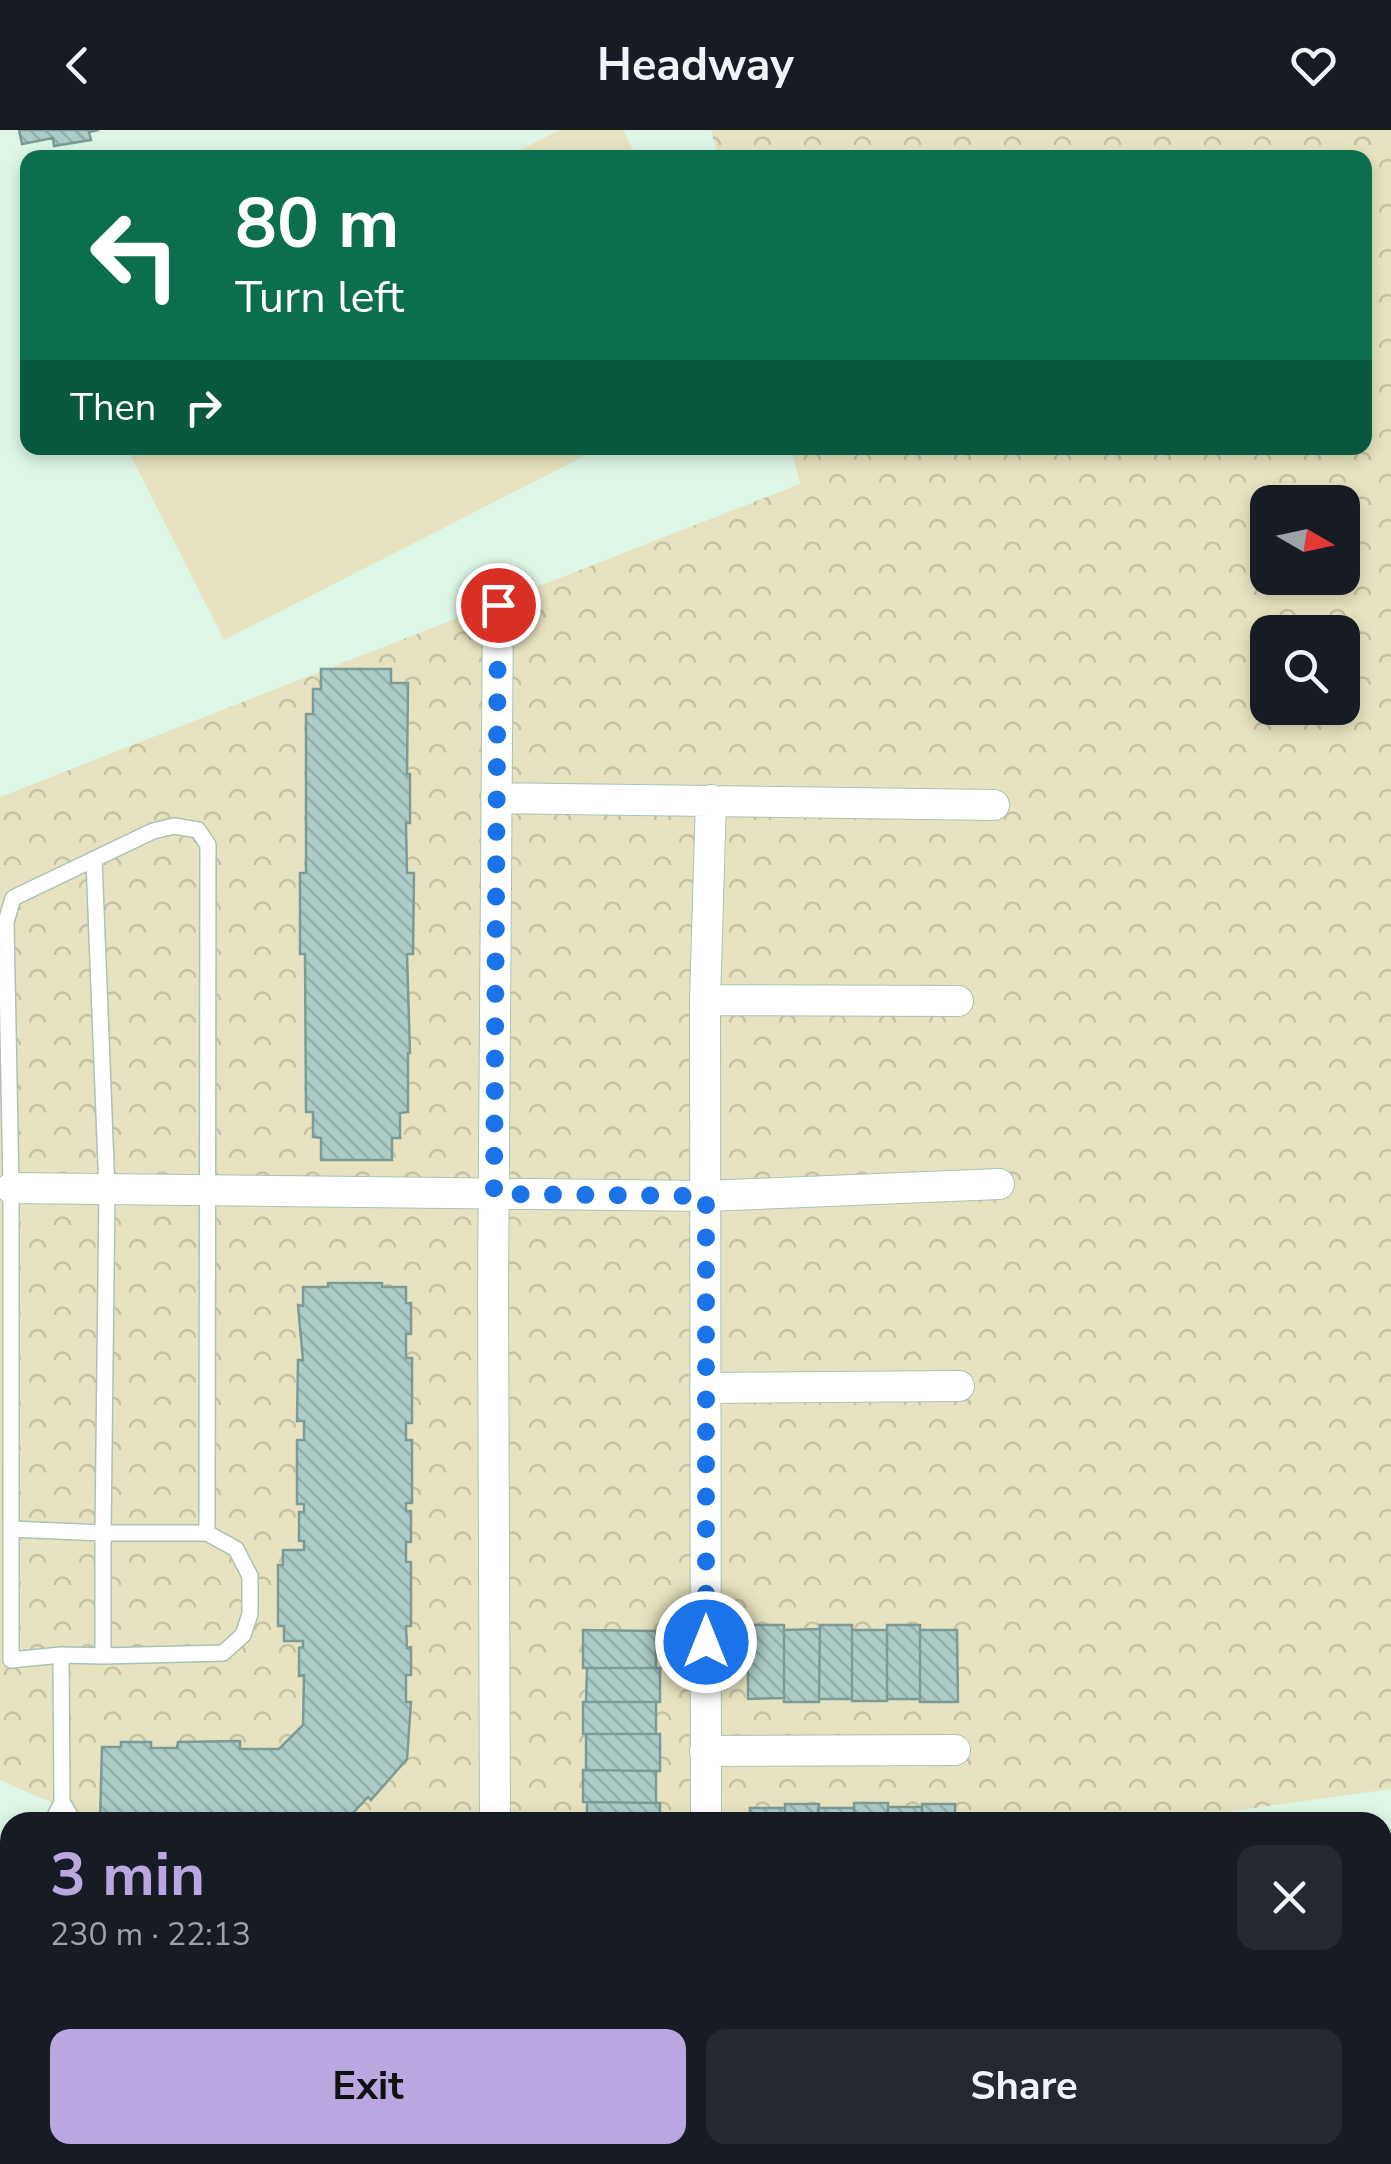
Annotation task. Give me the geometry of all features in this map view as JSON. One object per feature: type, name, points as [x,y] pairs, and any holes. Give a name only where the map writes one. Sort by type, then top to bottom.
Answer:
[{"type":"street","points":[[496,1812],[494,1194],[498,605]]},
{"type":"street","points":[[496,798],[994,805]]},
{"type":"street","points":[[706,1812],[705,1000],[711,800]]},
{"type":"street","points":[[705,1000],[958,1001]]},
{"type":"street","points":[[12,1188],[706,1196],[999,1184]]},
{"type":"street","points":[[705,1388],[959,1386]]},
{"type":"street","points":[[706,1752],[955,1750]]},
{"type":"lane","points":[[11,1529],[207,1533],[236,1549],[250,1576],[250,1614],[243,1635],[223,1653],[60,1655],[11,1660],[11,1529],[12,1188],[6,922],[13,898],[153,832],[174,826],[198,830],[208,846],[207,1533]]},
{"type":"lane","points":[[94,860],[107,1191],[102,1656]]},
{"type":"lane","points":[[57,1812],[62,1802],[60,1655]]},
{"type":"lane","points":[[62,1802],[68,1812]]},
{"type":"green space","points":[[560,130],[623,130],[633,150],[520,150]]},
{"type":"green space","points":[[711,130],[1391,130],[1391,1789],[1225,1812],[73,1812],[0,1780],[0,797],[800,484],[793,455],[1372,455],[1372,150],[716,150]]},
{"type":"green space","points":[[131,455],[586,455],[224,640]]},
{"type":"building","points":[[19,130],[99,130],[89,132],[91,140],[54,146],[53,138],[22,144]]},
{"type":"building","points":[[321,669],[391,669],[391,683],[408,683],[407,873],[414,873],[413,954],[407,954],[410,1053],[408,1112],[400,1113],[400,1138],[392,1138],[392,1160],[321,1160],[321,1138],[313,1137],[313,1112],[306,1112],[300,873],[306,873],[306,714],[313,714],[313,689],[321,689]]},
{"type":"building","points":[[328,1283],[382,1283],[382,1287],[406,1287],[406,1303],[411,1303],[411,1334],[406,1334],[406,1358],[412,1358],[412,1423],[406,1423],[406,1440],[412,1440],[412,1503],[406,1503],[406,1511],[411,1511],[411,1542],[406,1542],[406,1562],[411,1562],[411,1626],[406,1626],[407,1648],[411,1647],[411,1675],[406,1675],[406,1702],[411,1702],[407,1759],[371,1800],[368,1797],[354,1812],[100,1812],[102,1747],[121,1747],[121,1742],[151,1742],[151,1748],[177,1748],[178,1742],[240,1741],[240,1749],[279,1749],[303,1725],[304,1675],[299,1676],[299,1648],[303,1641],[284,1641],[284,1626],[278,1626],[278,1565],[283,1565],[283,1550],[304,1550],[304,1541],[299,1541],[299,1512],[304,1512],[304,1504],[297,1504],[297,1440],[304,1440],[304,1421],[297,1421],[298,1360],[303,1360],[298,1305],[303,1306],[303,1287],[328,1287]]},
{"type":"building","points":[[748,1625],[784,1625],[784,1698],[748,1699]]},
{"type":"building","points":[[820,1625],[852,1625],[852,1699],[819,1699]]},
{"type":"building","points":[[887,1625],[920,1625],[920,1699],[887,1699]]},
{"type":"building","points":[[820,1629],[819,1702],[784,1702],[784,1630]]},
{"type":"building","points":[[583,1630],[656,1631],[656,1668],[583,1668]]},
{"type":"building","points":[[852,1630],[887,1630],[887,1701],[852,1701]]},
{"type":"building","points":[[920,1630],[957,1630],[958,1702],[920,1702]]},
{"type":"building","points":[[587,1668],[660,1668],[660,1702],[586,1702]]},
{"type":"building","points":[[583,1702],[656,1702],[656,1734],[583,1734]]},
{"type":"building","points":[[586,1734],[660,1734],[660,1771],[586,1770]]},
{"type":"building","points":[[583,1770],[656,1771],[656,1803],[583,1802]]},
{"type":"building","points":[[587,1802],[660,1803],[660,1812],[587,1812]]},
{"type":"building","points":[[854,1803],[888,1803],[888,1812],[854,1812]]},
{"type":"building","points":[[785,1804],[819,1804],[819,1812],[785,1812]]},
{"type":"building","points":[[922,1804],[955,1804],[955,1812],[922,1812]]},
{"type":"building","points":[[888,1807],[922,1807],[922,1812],[888,1812]]},
{"type":"building","points":[[750,1808],[785,1808],[785,1812],[750,1812]]},
{"type":"building","points":[[818,1808],[854,1808],[854,1812],[818,1812]]},
{"type":"route","points":[[498,605],[494,1194],[706,1196],[706,1642]]}]
